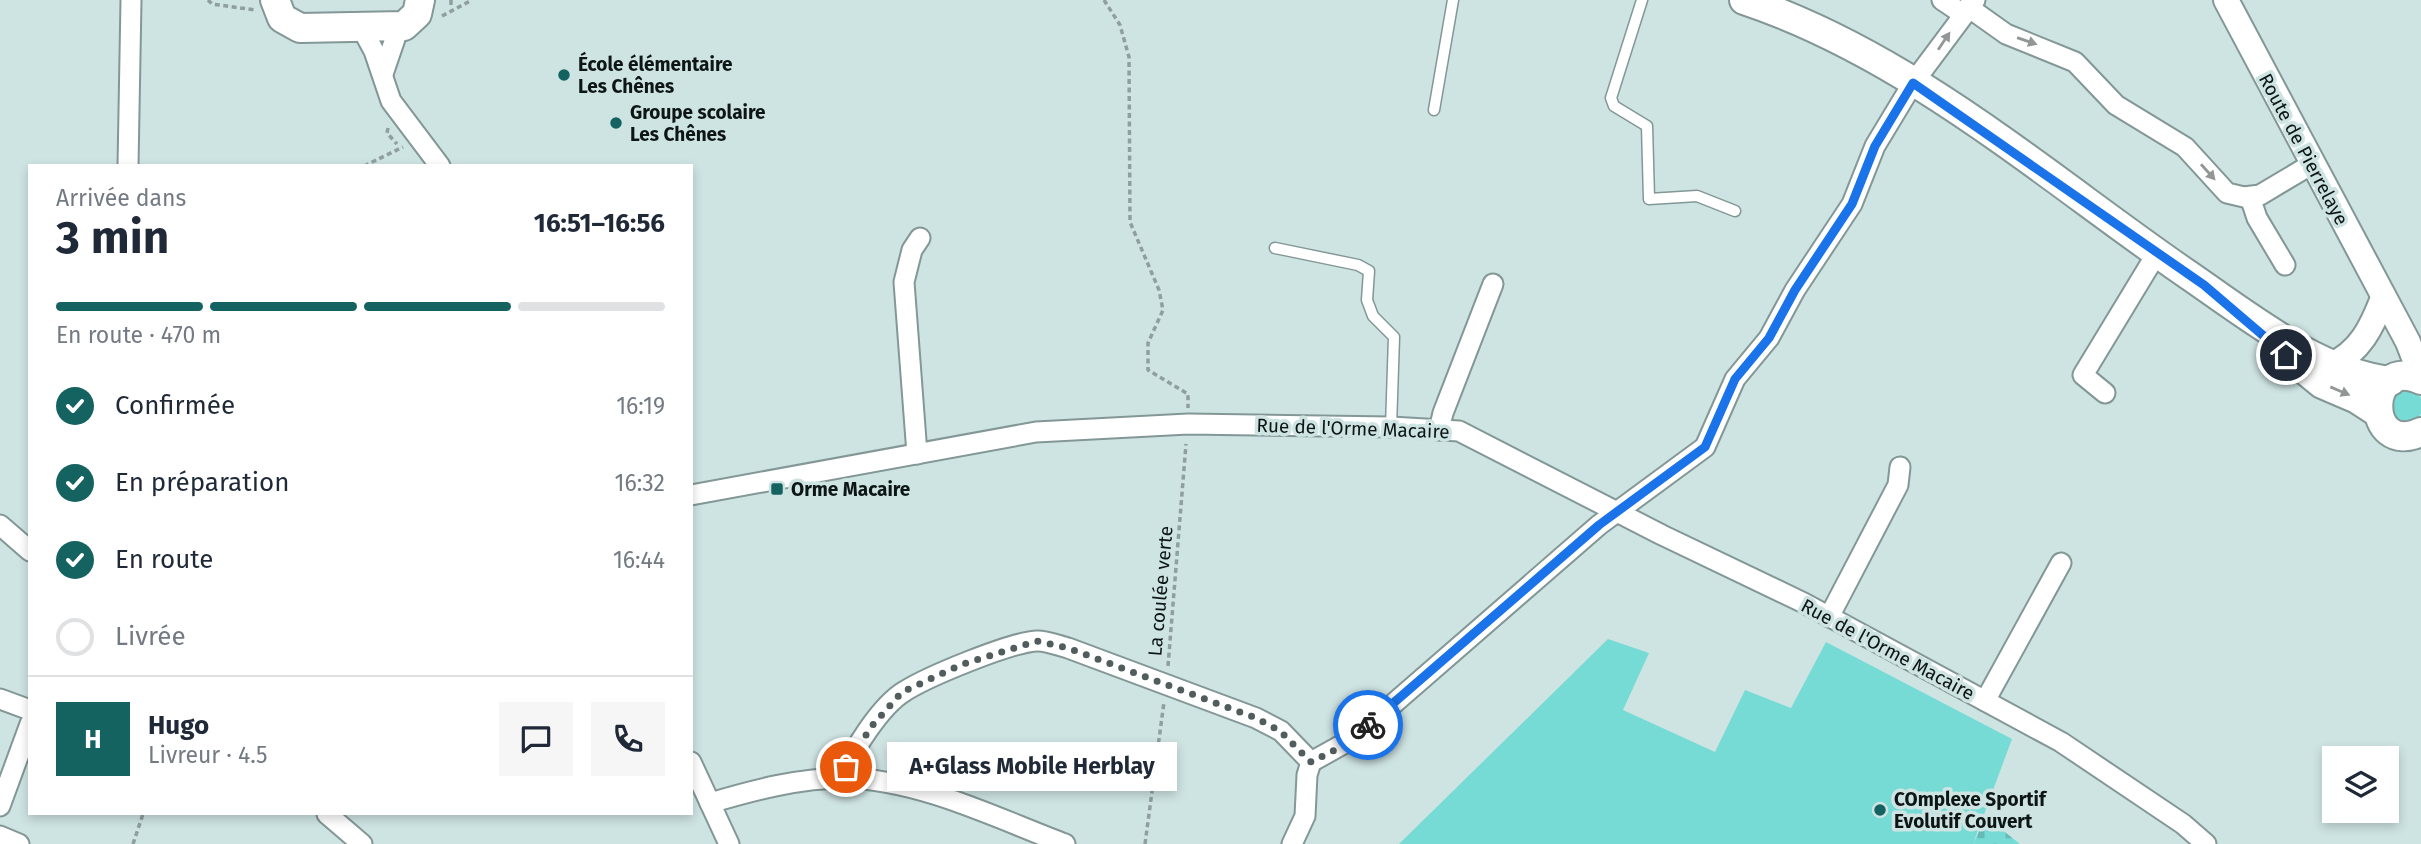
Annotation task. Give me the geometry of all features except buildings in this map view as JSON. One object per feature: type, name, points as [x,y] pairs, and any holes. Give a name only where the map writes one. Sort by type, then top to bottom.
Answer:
[{"type":"main road","points":[[271,2],[284,20],[300,28],[399,27],[430,3]]},
{"type":"main road","points":[[1763,3],[1847,44],[1913,83],[2229,304],[2331,365],[2358,376],[2409,373]]},
{"type":"main road","points":[[2229,304],[2305,373],[2377,412],[2390,431],[2418,437]]},
{"type":"main road","points":[[2377,412],[2379,394],[2409,373]]},
{"type":"street","points":[[128,164],[131,0]]},
{"type":"street","points":[[1942,0],[1969,7],[2006,34],[2075,62],[2116,105],[2185,147],[2227,193],[2250,197],[2260,195],[2312,164]]},
{"type":"street","name":"Route de Pierrelaye","points":[[2226,0],[2408,342],[2409,373]]},
{"type":"street","points":[[1292,844],[1305,816],[1307,775],[1311,762],[1354,738],[1599,525],[1705,447],[1735,379],[1769,338],[1795,290],[1852,204],[1875,146],[1913,83],[1969,7]]},
{"type":"street","points":[[361,27],[383,74],[391,101],[422,138],[439,164]]},
{"type":"street","points":[[383,74],[399,27]]},
{"type":"street","points":[[2250,197],[2257,218],[2285,265]]},
{"type":"street","points":[[917,454],[904,282],[912,250],[920,238]]},
{"type":"street","points":[[2105,393],[2083,375],[2157,253]]},
{"type":"street","points":[[1439,430],[1443,413],[1493,284]]},
{"type":"street","points":[[2331,365],[2349,356],[2360,344],[2374,322],[2383,298]]},
{"type":"street","name":"Rue de l'Orme Macaire","points":[[693,495],[1036,432],[1188,424],[1391,427],[1459,431],[1829,617],[2061,743],[2183,824],[2206,844]]},
{"type":"street","points":[[1829,617],[1898,485],[1900,467]]},
{"type":"street","points":[[0,526],[28,549]]},
{"type":"street","points":[[1985,701],[2061,563]]},
{"type":"street","points":[[846,778],[850,757],[871,727],[902,692],[963,664],[1037,641],[1068,648],[1256,718],[1280,731],[1311,762]]},
{"type":"street","points":[[0,699],[28,709]]},
{"type":"street","points":[[0,806],[28,729]]},
{"type":"street","points":[[693,766],[729,844]]},
{"type":"street","points":[[710,803],[760,788],[846,778],[889,784],[944,799],[1065,844]]},
{"type":"street","points":[[328,815],[362,844]]},
{"type":"street","points":[[0,836],[19,844]]},
{"type":"lane","points":[[1434,110],[1453,0]]},
{"type":"lane","points":[[1643,0],[1611,98],[1614,106],[1647,126],[1649,199],[1697,196],[1735,211]]},
{"type":"lane","points":[[1275,248],[1358,265],[1369,271],[1367,300],[1373,317],[1394,337],[1391,427]]},
{"type":"path","points":[[430,3],[451,0]]},
{"type":"path","name":"La coulée verte","points":[[1104,0],[1119,25],[1129,57],[1130,222],[1159,290],[1163,310],[1148,343],[1148,370],[1188,394],[1188,424],[1166,686],[1145,844]]},
{"type":"path","points":[[368,164],[422,138]]},
{"type":"path","points":[[133,844],[143,815]]},
{"type":"green space","points":[[2407,390],[2422,400],[2422,412],[2418,417],[2407,422],[2396,417],[2391,406],[2396,395]]},
{"type":"green space","points":[[1608,639],[1649,653],[1623,710],[1715,752],[1745,690],[1791,708],[1826,642],[2012,739],[1973,844],[1399,844]]},
{"type":"green space","points":[[1986,817],[2020,844],[1973,844]]},
{"type":"way so far","points":[[846,767],[871,727],[902,692],[963,664],[1037,641],[1068,648],[1256,718],[1280,731],[1311,762],[1343,746],[1368,725]]},
{"type":"place","name":"École élémentaire Les Chênes","points":[[564,75]]},
{"type":"place","name":"Groupe scolaire Les Chênes","points":[[616,123]]},
{"type":"place","name":"Orme Macaire","points":[[777,489]]},
{"type":"place","name":"A+Glass Mobile Herblay","points":[[846,767]]},
{"type":"place","name":"COmplexe Sportif Evolutif Couvert","points":[[1880,810]]},
{"type":"route","points":[[1368,725],[1599,525],[1705,447],[1735,379],[1769,338],[1795,290],[1852,204],[1875,146],[1913,83],[1944,101],[2204,285],[2286,355]]}]
